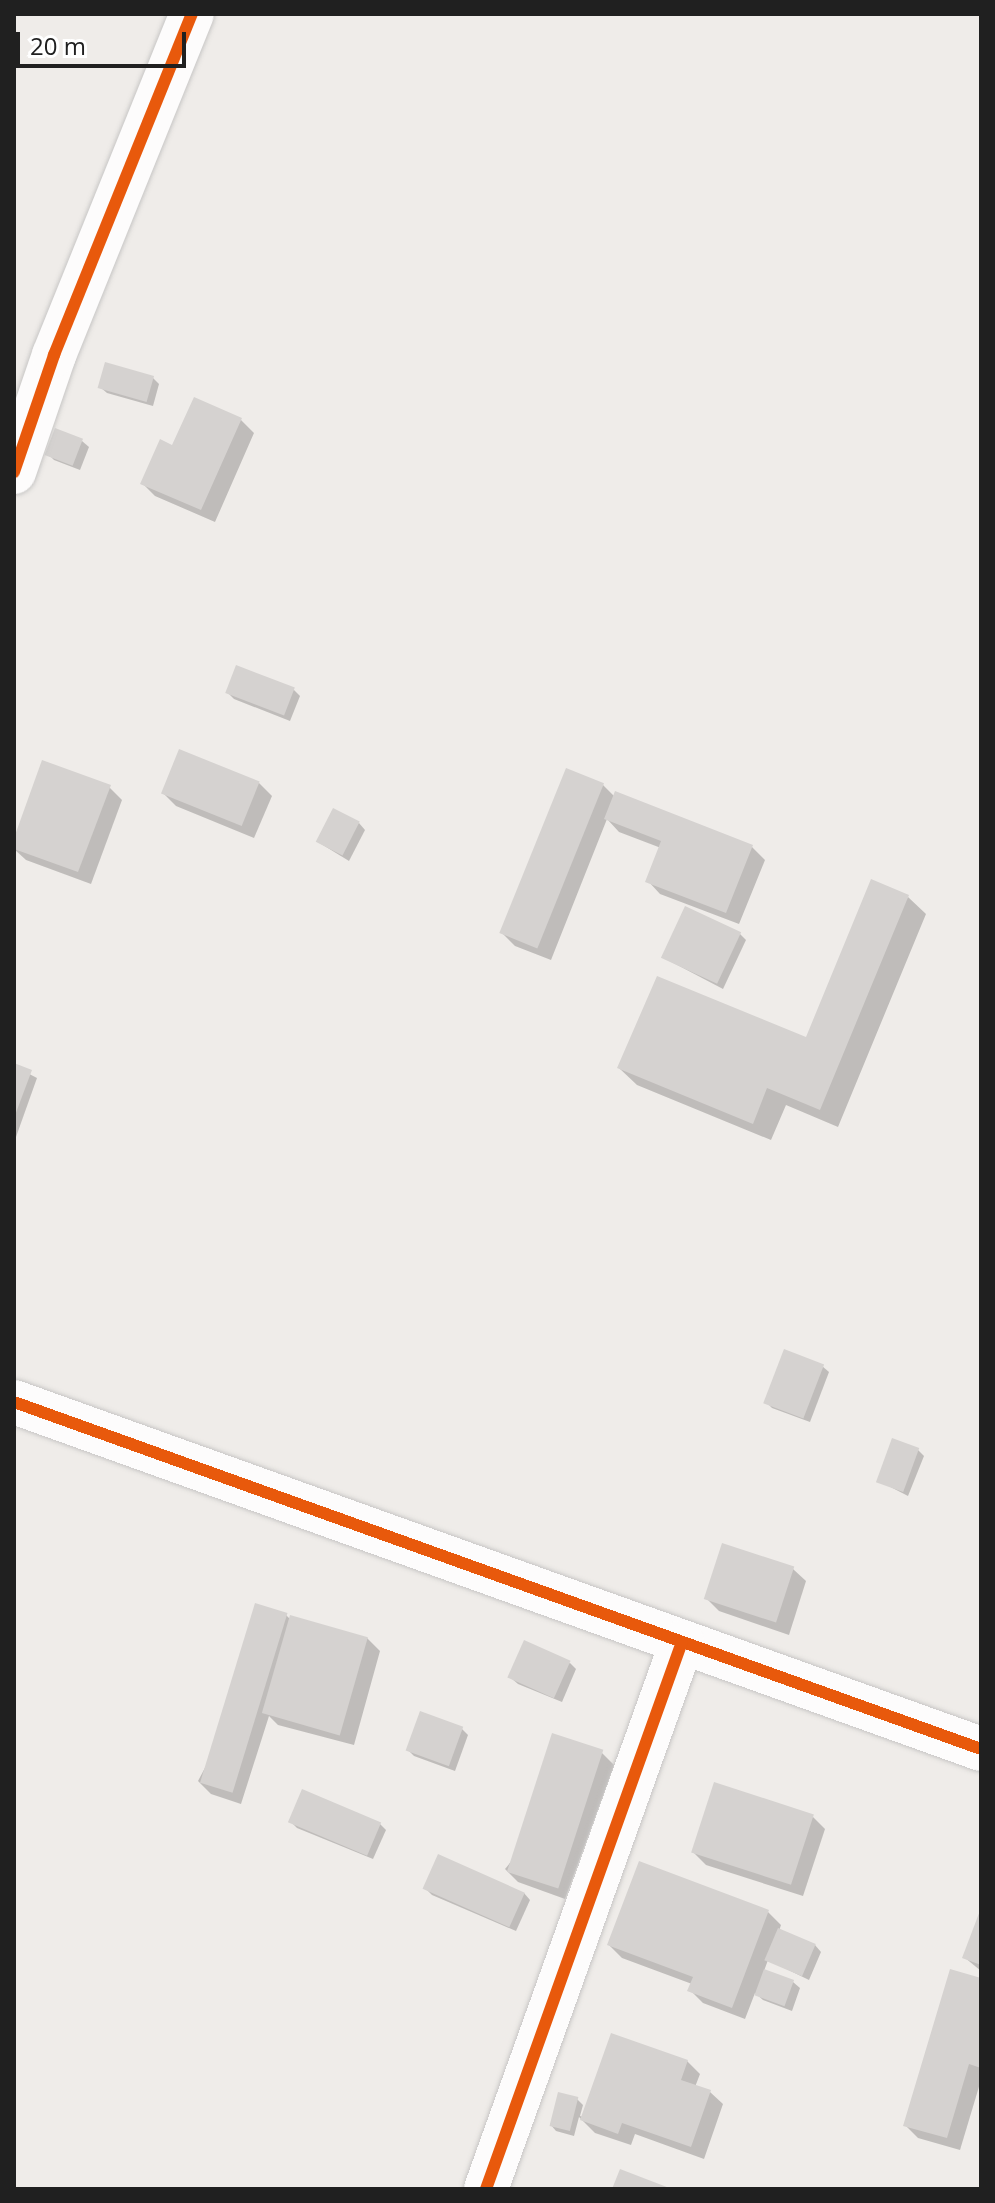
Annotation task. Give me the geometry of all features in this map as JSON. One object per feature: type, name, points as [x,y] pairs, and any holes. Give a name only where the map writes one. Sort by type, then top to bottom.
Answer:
[{"type":"street","points":[[14,472],[54,355],[192,14]]},
{"type":"street","points":[[14,1402],[981,1749]]},
{"type":"street","points":[[486,2189],[682,1642]]},
{"type":"building","points":[[105,362],[154,376],[147,402],[98,388]]},
{"type":"building","points":[[194,397],[242,418],[201,510],[140,484],[160,439],[172,445]]},
{"type":"building","points":[[55,428],[83,439],[73,466],[45,455]]},
{"type":"building","points":[[236,665],[295,688],[284,716],[225,693]]},
{"type":"building","points":[[179,749],[260,782],[242,826],[161,794]]},
{"type":"building","points":[[42,760],[111,785],[78,872],[14,849],[14,838]]},
{"type":"building","points":[[566,768],[604,783],[537,948],[499,933]]},
{"type":"building","points":[[615,791],[753,845],[726,913],[645,882],[661,841],[604,819]]},
{"type":"building","points":[[333,808],[360,822],[342,855],[316,842]]},
{"type":"building","points":[[871,879],[909,895],[820,1110],[767,1088],[753,1124],[617,1068],[657,976],[806,1037]]},
{"type":"building","points":[[685,906],[741,932],[717,984],[661,958]]},
{"type":"building","points":[[14,1063],[32,1070],[14,1118]]},
{"type":"building","points":[[784,1349],[824,1364],[803,1419],[763,1403]]},
{"type":"building","points":[[892,1438],[919,1448],[903,1492],[876,1482]]},
{"type":"building","points":[[722,1543],[794,1566],[776,1623],[704,1599]]},
{"type":"building","points":[[255,1603],[288,1613],[233,1793],[200,1783]]},
{"type":"building","points":[[290,1615],[368,1637],[340,1735],[262,1713]]},
{"type":"building","points":[[524,1640],[571,1661],[554,1698],[507,1677]]},
{"type":"building","points":[[420,1711],[463,1727],[449,1766],[406,1750]]},
{"type":"building","points":[[552,1733],[603,1750],[558,1889],[507,1872]]},
{"type":"building","points":[[714,1782],[814,1814],[791,1885],[691,1852]]},
{"type":"building","points":[[302,1789],[381,1823],[367,1856],[288,1822]]},
{"type":"building","points":[[438,1854],[525,1893],[509,1927],[423,1889]]},
{"type":"building","points":[[639,1861],[769,1910],[732,2008],[687,1991],[693,1977],[607,1945]]},
{"type":"building","points":[[981,1908],[981,1965],[962,1958]]},
{"type":"building","points":[[778,1928],[816,1944],[802,1976],[764,1960]]},
{"type":"building","points":[[764,1969],[794,1980],[784,2006],[754,1995]]},
{"type":"building","points":[[950,1969],[981,1978],[981,2068],[969,2064],[947,2138],[903,2126]]},
{"type":"building","points":[[611,2033],[688,2060],[681,2080],[711,2090],[691,2147],[622,2123],[618,2134],[580,2120]]},
{"type":"building","points":[[558,2092],[578,2097],[570,2131],[550,2126]]},
{"type":"building","points":[[620,2169],[672,2189],[612,2189]]},
{"type":"cycle path","points":[[14,472],[54,355],[192,14]]},
{"type":"cycle path","points":[[14,1402],[981,1749]]},
{"type":"cycle path","points":[[486,2189],[682,1642]]}]
